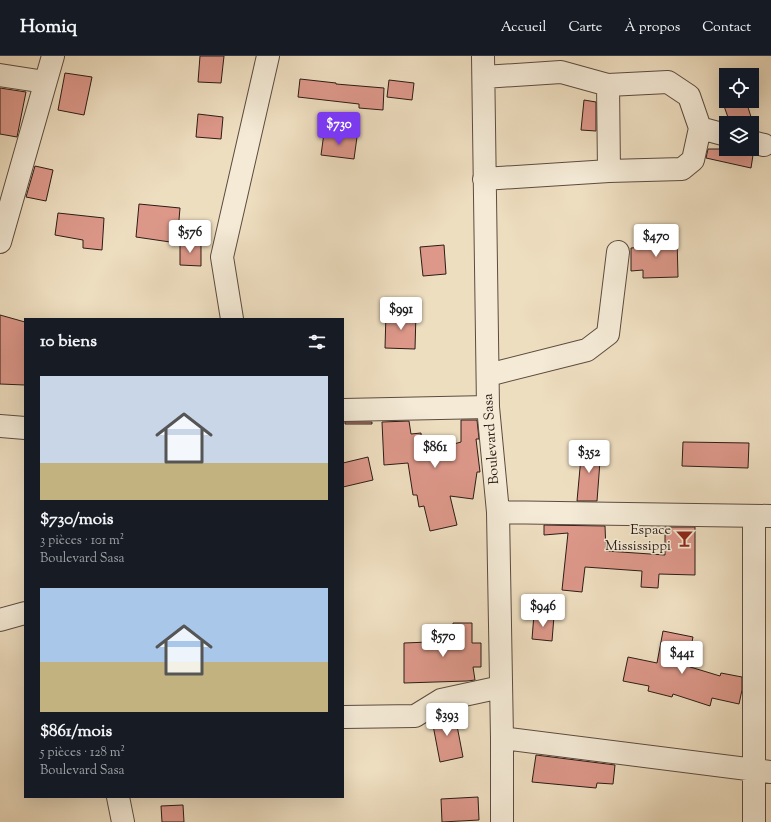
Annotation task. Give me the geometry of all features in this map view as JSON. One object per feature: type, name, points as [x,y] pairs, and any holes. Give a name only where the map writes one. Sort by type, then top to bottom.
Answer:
[{"type":"street","points":[[0,242],[52,56]]},
{"type":"street","points":[[232,318],[222,257],[268,56]]},
{"type":"street","points":[[483,66],[561,72],[608,85],[668,82],[689,96],[700,128],[693,160],[682,169],[609,171],[484,179]]},
{"type":"street","name":"Boulevard Sasa","points":[[483,66],[488,407],[498,512],[502,822]]},
{"type":"street","points":[[0,76],[45,82]]},
{"type":"street","points":[[608,85],[609,171]]},
{"type":"street","points":[[700,128],[719,133]]},
{"type":"street","points":[[488,375],[587,350],[608,334],[618,252]]},
{"type":"street","points":[[344,410],[488,407]]},
{"type":"street","points":[[0,426],[24,428]]},
{"type":"street","points":[[498,512],[762,516],[762,770],[754,822]]},
{"type":"street","points":[[0,620],[24,613]]},
{"type":"street","points":[[344,717],[415,716],[441,700],[501,687]]},
{"type":"street","points":[[502,738],[762,770]]},
{"type":"street","points":[[118,798],[122,822]]},
{"type":"building","points":[[200,56],[224,56],[221,83],[198,82]]},
{"type":"building","points":[[65,73],[92,77],[84,115],[58,110]]},
{"type":"building","points":[[300,79],[384,88],[383,110],[359,108],[359,104],[298,97]]},
{"type":"building","points":[[389,80],[414,83],[412,100],[387,97]]},
{"type":"building","points":[[0,88],[26,92],[17,137],[0,134]]},
{"type":"building","points":[[584,100],[596,102],[596,131],[581,130]]},
{"type":"building","points":[[725,108],[748,108],[751,116],[728,116]]},
{"type":"building","points":[[198,114],[223,117],[221,139],[196,137]]},
{"type":"building","points":[[324,133],[357,137],[354,159],[321,155]]},
{"type":"building","points":[[708,149],[719,149],[719,156],[753,156],[751,168],[706,158]]},
{"type":"building","points":[[35,166],[53,170],[46,201],[26,197]]},
{"type":"building","points":[[139,204],[180,208],[177,243],[136,237]]},
{"type":"building","points":[[58,213],[104,218],[102,250],[83,248],[83,240],[55,235]]},
{"type":"building","points":[[677,238],[678,277],[643,278],[643,270],[631,271],[631,248],[642,247],[642,240]]},
{"type":"building","points":[[180,242],[201,243],[201,266],[180,265]]},
{"type":"building","points":[[444,245],[446,274],[423,276],[420,247]]},
{"type":"building","points":[[386,313],[416,313],[415,349],[385,348]]},
{"type":"building","points":[[0,315],[24,322],[24,385],[0,384]]},
{"type":"building","points":[[461,420],[477,420],[479,439],[476,439],[480,472],[477,472],[473,499],[450,496],[457,525],[430,531],[424,506],[419,507],[417,495],[413,495],[408,463],[384,465],[382,422],[409,421],[411,434],[421,433],[422,453],[461,442]]},
{"type":"building","points":[[345,422],[372,422],[372,424],[345,424]]},
{"type":"building","points":[[683,442],[749,443],[748,468],[682,466]]},
{"type":"building","points":[[582,446],[601,448],[597,501],[577,501]]},
{"type":"building","points":[[368,457],[373,480],[344,487],[344,463]]},
{"type":"building","points":[[544,525],[605,526],[606,551],[665,555],[665,527],[695,527],[695,575],[659,574],[658,588],[641,587],[642,571],[585,567],[582,592],[562,590],[568,533],[544,535]]},
{"type":"building","points":[[534,614],[554,616],[552,641],[532,639]]},
{"type":"building","points":[[453,623],[472,623],[472,643],[481,643],[481,667],[473,667],[475,680],[404,683],[404,643],[429,642],[429,639],[453,641]]},
{"type":"building","points":[[663,631],[693,637],[687,666],[720,676],[721,673],[742,677],[742,690],[739,704],[712,698],[710,706],[673,694],[672,697],[648,691],[649,686],[623,681],[628,657],[657,663]]},
{"type":"building","points":[[454,710],[463,757],[440,762],[432,720],[446,712]]},
{"type":"building","points":[[536,755],[615,765],[613,784],[597,783],[596,788],[532,782]]},
{"type":"building","points":[[478,797],[479,820],[442,822],[441,799]]},
{"type":"building","points":[[183,805],[184,822],[162,822],[161,806]]},
{"type":"place","name":"Espace Mississippi","points":[[684,539]]}]
